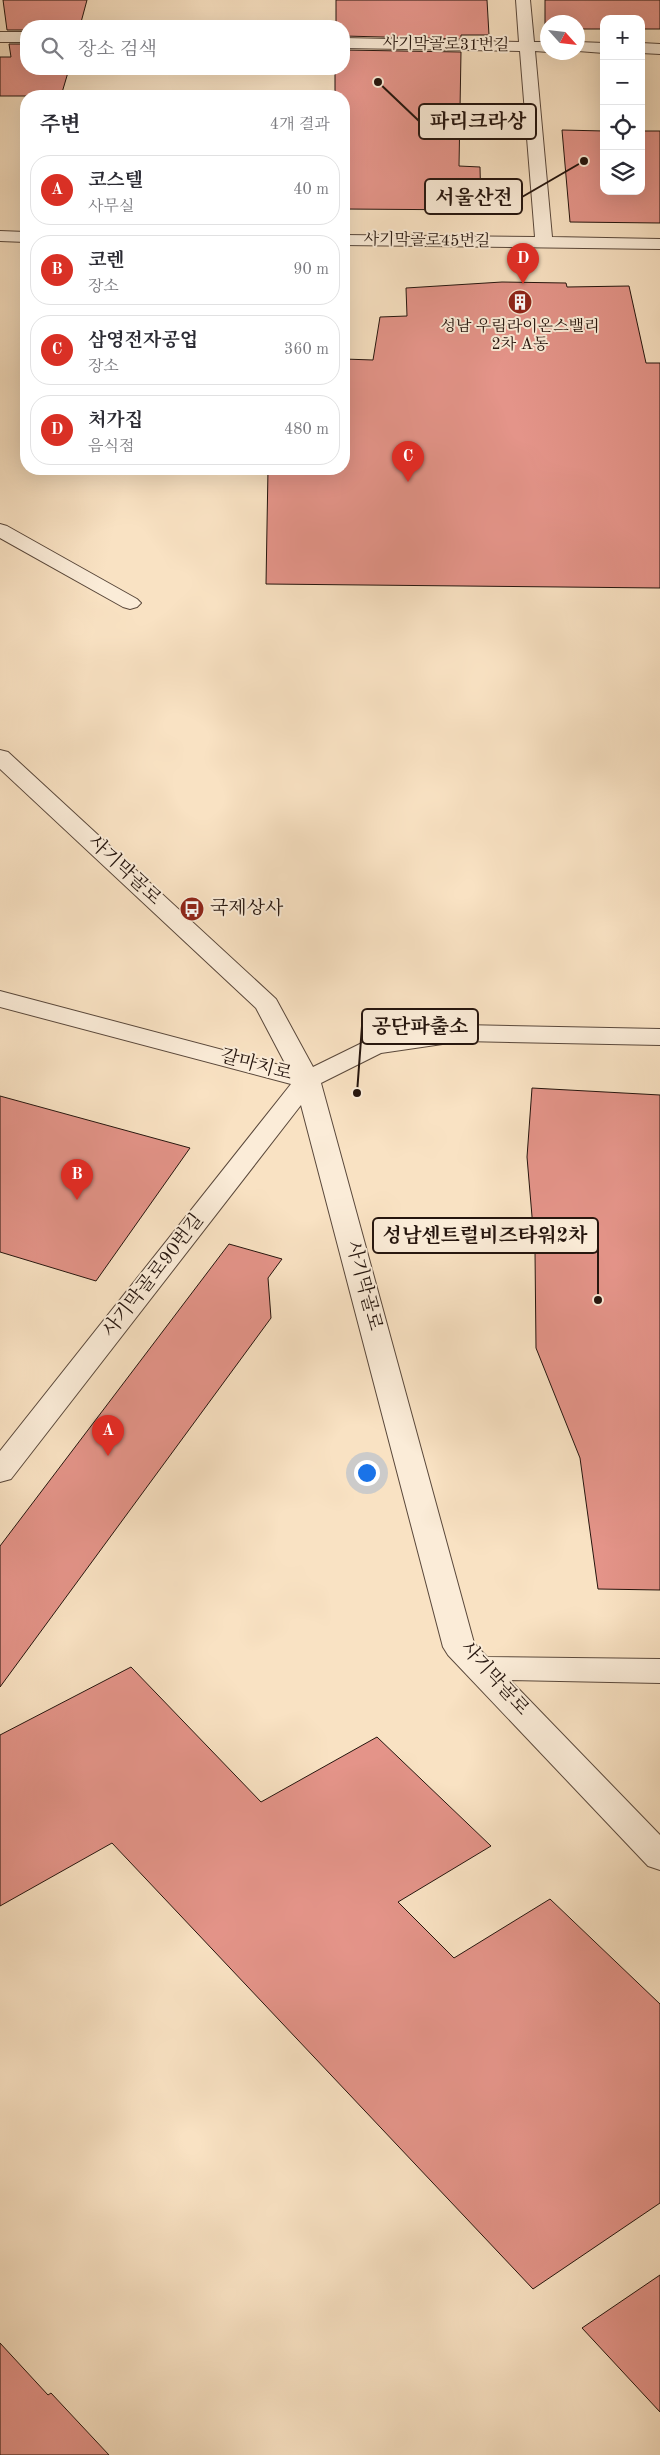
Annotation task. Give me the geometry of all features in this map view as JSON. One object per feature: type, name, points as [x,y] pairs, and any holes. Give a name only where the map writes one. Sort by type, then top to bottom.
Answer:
[{"type":"street","points":[[523,0],[544,242]]},
{"type":"street","points":[[0,37],[20,37]]},
{"type":"street","name":"사기막골로31번길","points":[[350,43],[540,47]]},
{"type":"street","points":[[585,48],[600,48]]},
{"type":"street","points":[[645,48],[660,49]]},
{"type":"street","points":[[0,236],[20,237]]},
{"type":"street","name":"사기막골로45번길","points":[[350,240],[660,244]]},
{"type":"street","points":[[0,530],[130,603]]},
{"type":"street","name":"사기막골로","points":[[0,757],[267,1004],[308,1080],[459,1647],[660,1857]]},
{"type":"street","name":"갈마치로","points":[[0,999],[308,1080],[375,1046],[463,1034],[660,1037]]},
{"type":"street","name":"사기막골로90번길","points":[[0,1472],[308,1080]]},
{"type":"street","points":[[481,1668],[660,1671]]},
{"type":"building","points":[[3,0],[87,0],[82,20],[20,20],[20,30],[7,30]]},
{"type":"building","points":[[336,0],[487,0],[489,35],[461,35],[461,39],[350,36],[350,20],[336,20]]},
{"type":"building","points":[[545,0],[660,0],[660,29],[645,29],[645,15],[600,15],[600,29],[585,29],[585,15],[545,15]]},
{"type":"building","points":[[9,44],[20,44],[20,75],[67,75],[63,90],[20,90],[20,96],[0,96],[0,57],[11,57]]},
{"type":"building","points":[[350,50],[461,52],[459,166],[480,167],[481,210],[350,209],[350,90],[335,90],[335,75],[350,75]]},
{"type":"building","points":[[562,130],[600,131],[600,195],[645,195],[645,131],[660,131],[660,223],[570,222]]},
{"type":"building","points":[[502,282],[566,283],[567,287],[629,286],[646,363],[660,363],[660,588],[266,584],[268,475],[350,475],[350,359],[373,360],[380,317],[407,316],[406,288]]},
{"type":"building","points":[[532,1088],[660,1095],[660,1590],[598,1589],[580,1458],[536,1348],[535,1252],[527,1157]]},
{"type":"building","points":[[0,1096],[190,1148],[96,1281],[0,1252]]},
{"type":"building","points":[[229,1244],[282,1259],[268,1278],[271,1318],[0,1687],[0,1546]]},
{"type":"building","points":[[131,1667],[261,1802],[377,1737],[491,1846],[398,1902],[454,1958],[550,1899],[660,2004],[660,2203],[533,2289],[112,1843],[0,1906],[0,1735]]},
{"type":"building","points":[[660,2275],[660,2412],[582,2328]]},
{"type":"building","points":[[0,2343],[48,2395],[51,2393],[109,2455],[0,2455]]},
{"type":"place","name":"파리크라상","points":[[378,82]]},
{"type":"place","name":"서울산전","points":[[584,161]]},
{"type":"place","name":"처가집","points":[[523,284]]},
{"type":"place","name":"성남 우림라이온스밸리 2차 A동","points":[[520,302]]},
{"type":"place","name":"삼영전자공업","points":[[408,482]]},
{"type":"place","name":"국제상사","points":[[192,909]]},
{"type":"place","name":"공단파출소","points":[[357,1093]]},
{"type":"place","name":"코렌","points":[[77,1200]]},
{"type":"place","name":"성남센트럴비즈타워2차","points":[[598,1300]]},
{"type":"place","name":"코스텔","points":[[108,1456]]}]
